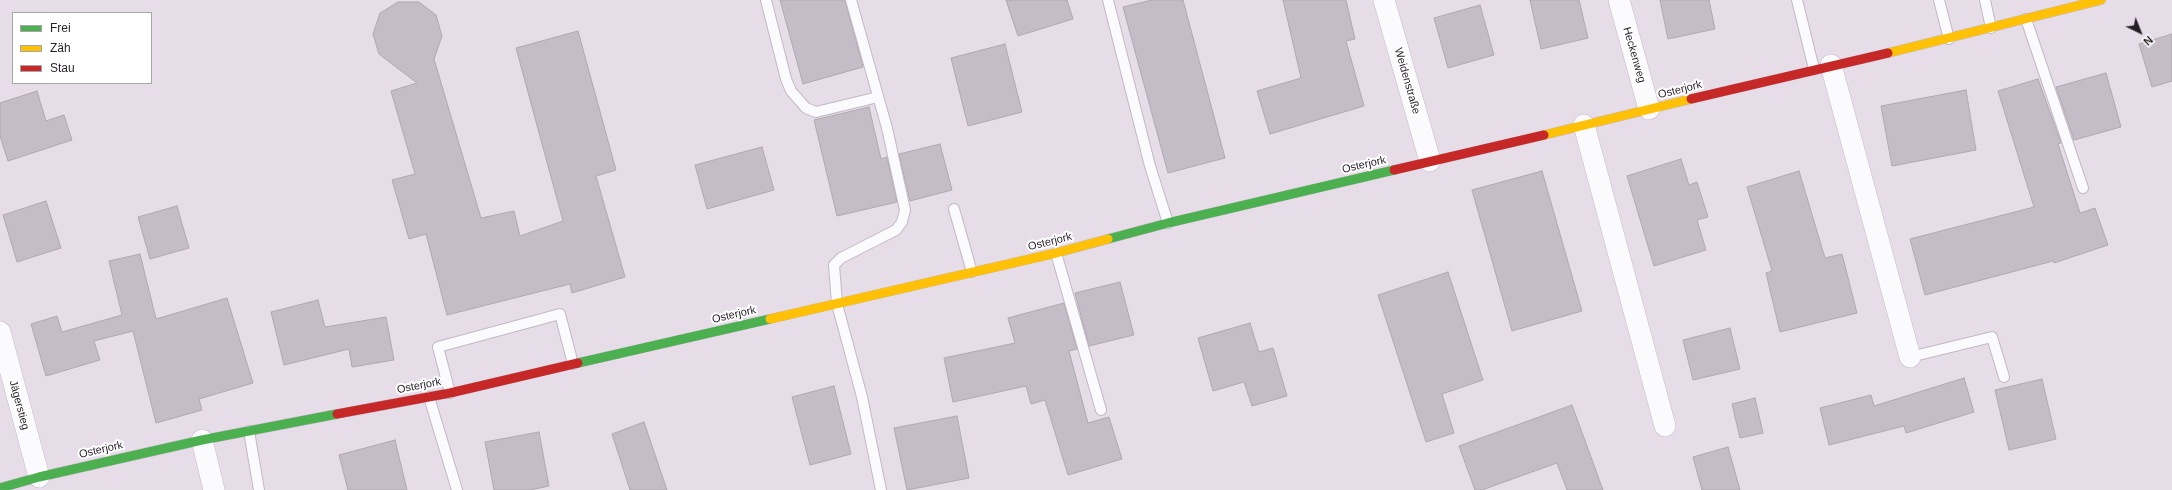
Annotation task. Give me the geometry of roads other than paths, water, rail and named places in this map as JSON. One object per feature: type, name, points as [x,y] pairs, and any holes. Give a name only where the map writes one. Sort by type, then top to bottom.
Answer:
[{"type":"main road","name":"Osterjork","points":[[0,488],[39,477],[202,440],[450,393],[837,304],[1056,253],[1168,223],[1430,162],[1823,67],[1949,39],[2101,0]]},
{"type":"street","name":"Weidenstraße","points":[[1384,0],[1430,162]]},
{"type":"street","name":"Heckenweg","points":[[1619,0],[1650,109]]},
{"type":"street","points":[[1823,67],[1910,357]]},
{"type":"street","points":[[1584,125],[1665,426]]},
{"type":"street","name":"Jägerstieg","points":[[0,332],[39,477]]},
{"type":"street","points":[[202,440],[214,490]]},
{"type":"lane","points":[[766,0],[786,79],[791,91],[806,108],[816,112],[878,97]]},
{"type":"lane","points":[[851,0],[900,180],[905,210],[902,222],[896,230],[841,258],[834,266],[837,304],[862,397],[880,490]]},
{"type":"lane","points":[[1108,0],[1150,166],[1168,223]]},
{"type":"lane","points":[[1797,0],[1823,67]]},
{"type":"lane","points":[[1939,0],[1949,39]]},
{"type":"lane","points":[[1984,0],[1991,28]]},
{"type":"lane","points":[[2026,19],[2083,188]]},
{"type":"lane","points":[[954,209],[972,272]]},
{"type":"lane","points":[[1056,253],[1101,410]]},
{"type":"lane","points":[[450,393],[438,347],[560,314],[573,364]]},
{"type":"lane","points":[[1910,357],[1992,338],[2004,377]]},
{"type":"lane","points":[[429,397],[457,490]]},
{"type":"lane","points":[[249,431],[259,490]]}]
